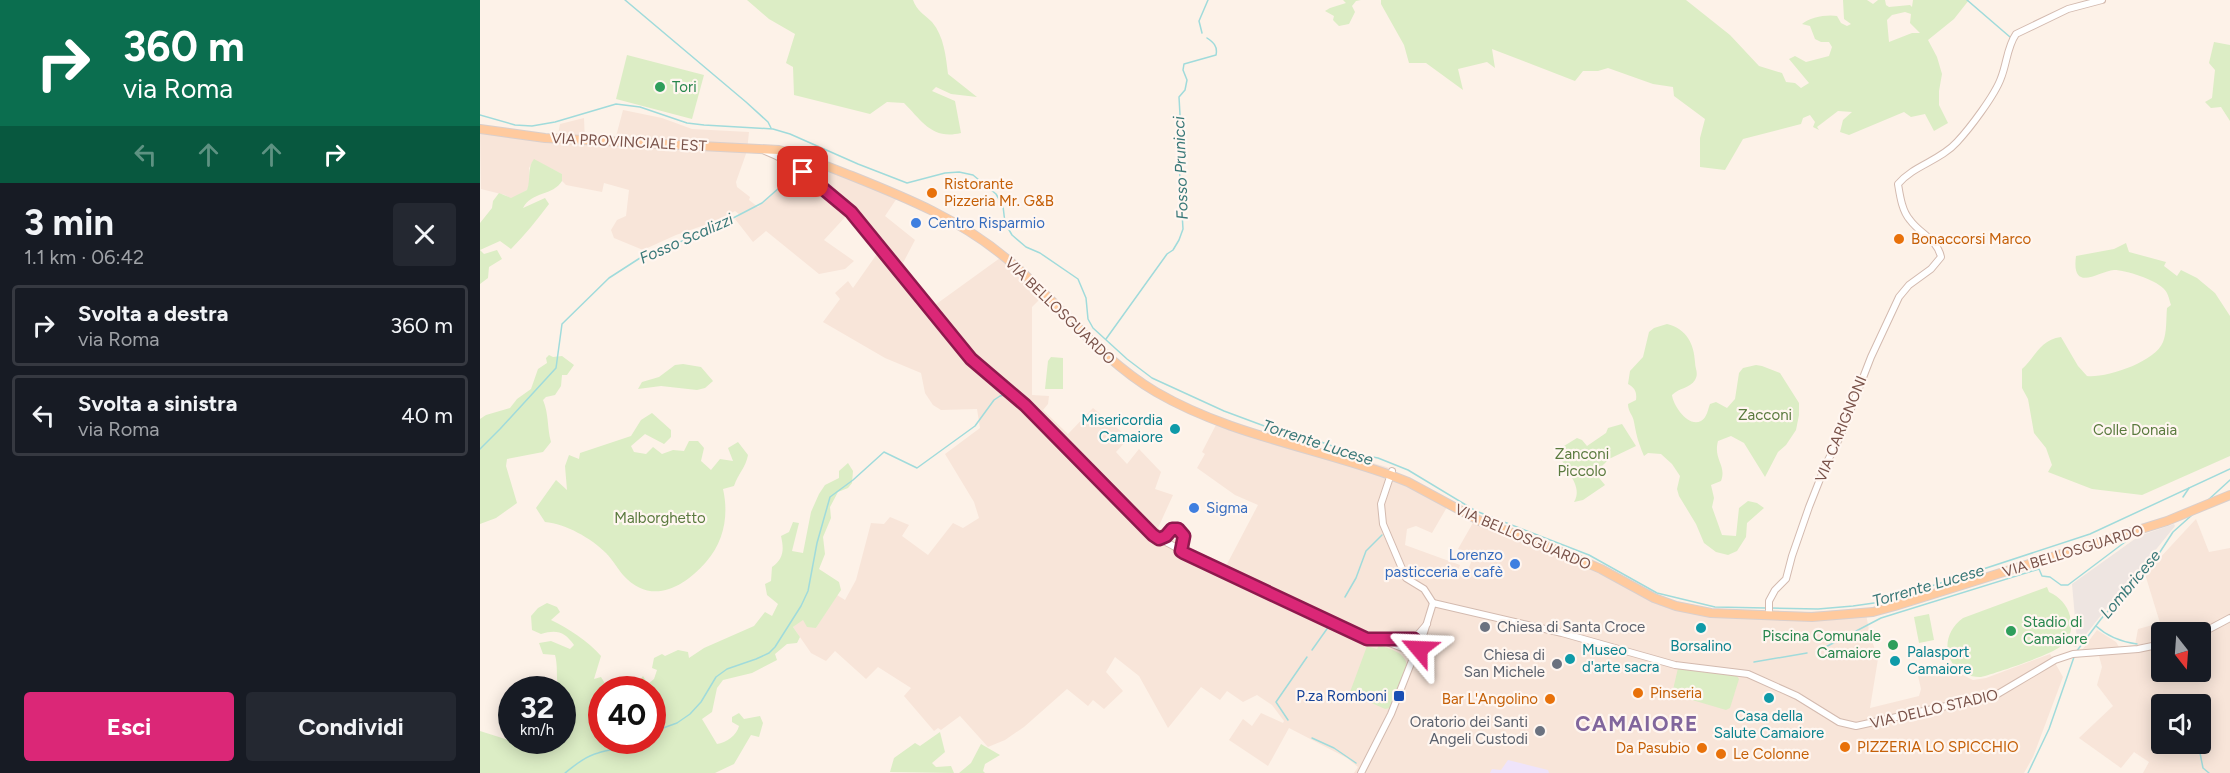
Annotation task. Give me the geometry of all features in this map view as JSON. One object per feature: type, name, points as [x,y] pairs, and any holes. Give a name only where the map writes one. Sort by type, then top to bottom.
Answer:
[{"type":"main road","name":"VIA PROVINCIALE EST","points":[[480,129],[545,138],[779,150]]},
{"type":"main road","name":"VIA BELLOSGUARDO","points":[[779,150],[795,154],[910,200],[963,226],[1006,258],[1037,286],[1101,352],[1155,392],[1224,424],[1391,473],[1482,522],[1600,569],[1654,598],[1699,612],[1769,616],[1831,616],[1872,612],[2190,513],[2230,495]]},
{"type":"street","name":"VIA CARIGNONI","points":[[1769,616],[1769,601],[1774,590],[1786,579],[1801,529],[1826,464],[1840,437],[1871,357],[1899,297],[1941,257],[1936,245],[1910,220],[1899,195],[1898,184],[1905,174],[1946,153],[1957,142],[1996,89],[2011,42],[2016,34],[2068,9],[2102,0]]},
{"type":"street","points":[[762,150],[800,168],[851,212],[971,359],[1025,405],[1153,535],[1163,538],[1168,545],[1179,548],[1339,628],[1367,639],[1414,641]]},
{"type":"street","points":[[779,150],[785,160]]},
{"type":"street","points":[[795,154],[800,168]]},
{"type":"street","points":[[800,168],[805,161],[810,160]]},
{"type":"street","points":[[1361,773],[1391,714],[1411,666],[1410,652],[1406,643],[1414,641],[1427,624],[1433,603],[1424,589],[1406,578],[1383,524],[1380,508],[1391,473]]},
{"type":"street","points":[[1163,538],[1172,529],[1181,530],[1184,536],[1179,548]]},
{"type":"street","name":"VIA DELLO STADIO","points":[[1433,603],[1562,633],[1675,665],[1748,674],[1797,696],[1839,722],[1856,726],[1984,699],[2003,692],[2047,665],[2073,654],[2151,646]]},
{"type":"street","points":[[2211,628],[2230,618]]},
{"type":"street","points":[[1380,639],[1410,652],[1419,649],[1414,641]]},
{"type":"shaded area","points":[[623,110],[662,118],[692,129],[749,132],[747,151],[736,182],[737,187],[758,207],[809,162],[897,198],[885,216],[915,240],[903,263],[935,305],[1000,258],[1027,279],[1041,298],[1032,307],[1032,395],[1049,396],[1048,404],[1043,410],[1068,434],[1093,408],[1129,438],[1116,452],[1127,464],[1139,449],[1161,472],[1155,489],[1173,495],[1158,528],[1194,553],[1226,566],[1258,505],[1235,495],[1197,468],[1205,454],[1202,452],[1219,419],[1387,467],[1450,502],[1432,533],[1416,526],[1407,529],[1405,545],[1460,565],[1456,574],[1465,577],[1474,555],[1458,549],[1478,514],[1594,560],[1662,597],[1678,603],[1711,609],[1806,612],[1865,609],[1878,659],[1870,708],[1919,696],[1921,689],[1918,676],[1939,671],[1944,666],[1973,680],[1986,678],[2050,654],[2063,677],[2033,757],[2024,773],[1354,773],[1358,767],[1347,758],[1289,728],[1268,766],[1229,740],[1243,719],[1252,726],[1261,713],[1283,723],[1284,721],[1272,705],[1257,695],[1243,702],[1227,691],[1220,700],[1201,687],[1168,728],[1139,676],[1115,657],[1106,672],[1123,691],[1104,709],[1093,700],[1088,706],[1067,689],[1024,727],[1005,740],[988,747],[960,716],[941,730],[938,728],[934,731],[904,696],[911,688],[878,667],[866,679],[835,651],[826,661],[811,653],[793,627],[803,619],[816,628],[837,595],[845,600],[856,580],[871,523],[884,524],[890,517],[909,525],[902,536],[928,555],[953,523],[963,528],[979,518],[974,502],[945,454],[980,428],[977,409],[941,410],[933,405],[925,393],[921,373],[885,358],[823,322],[840,299],[835,293],[848,281],[853,288],[879,251],[848,214],[824,240],[854,261],[845,269],[819,274],[766,231],[753,242],[735,219],[740,215],[735,211],[722,219],[676,235],[643,250],[614,238],[611,230],[617,220],[626,216],[629,190],[604,183],[602,192],[566,185],[562,181],[562,174],[534,160],[529,168],[530,183],[527,190],[511,199],[505,195],[481,189],[480,132],[557,140],[560,124],[584,118],[585,142],[614,144]]},
{"type":"shaded area","points":[[2196,519],[2209,552],[2230,548],[2230,773],[2143,773],[2149,762],[2134,752],[2121,768],[2079,738],[2113,706],[2097,685],[2102,667],[2099,656],[2077,657],[2097,630],[2116,642],[2119,647],[2135,645],[2138,629],[2151,625],[2151,682],[2211,682],[2211,622],[2160,622],[2145,574]]},
{"type":"shaded area","points":[[2174,524],[2175,526],[2076,647],[2073,646],[2077,641],[2072,584],[2139,536]]},
{"type":"shaded area","points":[[1508,760],[1548,770],[1549,773],[1490,773],[1492,769],[1501,770]]},
{"type":"green space","points":[[747,0],[913,0],[939,34],[944,47],[948,74],[977,97],[951,94],[936,87],[932,91],[955,101],[961,133],[942,134],[935,131],[922,122],[904,103],[887,102],[870,114],[794,95],[793,67],[786,63],[795,34],[769,19]]},
{"type":"green space","points":[[1343,0],[1361,0],[1356,1],[1352,6],[1355,12],[1349,24],[1339,26],[1333,20],[1334,16],[1325,11],[1346,3]]},
{"type":"green space","points":[[1381,0],[1686,0],[1730,35],[1759,66],[1782,73],[1786,82],[1795,83],[1801,88],[1809,83],[1789,59],[1795,56],[1806,62],[1829,56],[1832,47],[1829,42],[1815,39],[1810,26],[1802,24],[1814,18],[1829,15],[1837,16],[1841,23],[1847,26],[1851,24],[1844,19],[1843,0],[1867,0],[1873,4],[1878,0],[1885,0],[1889,7],[1910,5],[1912,7],[1913,0],[1969,0],[1954,19],[1928,40],[1937,57],[1942,74],[1939,105],[1948,123],[1934,131],[1925,114],[1911,117],[1904,112],[1849,135],[1840,132],[1843,120],[1852,112],[1838,111],[1817,127],[1819,130],[1813,127],[1815,122],[1810,115],[1803,118],[1801,124],[1743,139],[1725,170],[1700,167],[1700,138],[1705,119],[1674,96],[1673,87],[1653,84],[1608,68],[1583,71],[1575,81],[1492,49],[1495,68],[1487,62],[1458,69],[1463,90],[1426,63],[1409,63],[1404,45],[1381,4]],"holes":[[[1905,12],[1911,14],[1910,23],[1920,33],[1912,33],[1889,42],[1887,20],[1892,15]]]},
{"type":"green space","points":[[2214,42],[2230,45],[2230,121],[2221,107],[2211,108],[2205,102],[2212,98],[2215,70],[2209,63]]},
{"type":"green space","name":"Tori","points":[[627,55],[704,75],[692,119],[616,99]]},
{"type":"green space","points":[[534,159],[562,174],[562,181],[558,186],[532,199],[523,208],[545,198],[549,204],[511,249],[500,241],[480,250],[480,223],[492,208],[493,201],[499,193],[511,198],[527,190]]},
{"type":"green space","name":"Colle Donaia","points":[[2126,243],[2129,252],[2166,262],[2164,266],[2177,276],[2181,270],[2197,278],[2215,293],[2230,316],[2230,456],[2142,495],[2092,489],[2048,472],[2052,465],[2046,448],[2034,433],[2028,399],[2022,388],[2022,369],[2043,345],[2054,339],[2061,337],[2078,366],[2087,376],[2106,374],[2129,367],[2151,356],[2158,349],[2165,334],[2167,308],[2171,305],[2165,290],[2147,279],[2119,270],[2087,278],[2078,274],[2076,268],[2076,256],[2114,249]]},
{"type":"green space","points":[[480,250],[484,254],[497,250],[502,259],[489,267],[488,278],[480,284]]},
{"type":"green space","name":"Zacconi","points":[[1667,324],[1684,333],[1691,343],[1694,355],[1697,373],[1695,380],[1672,395],[1678,409],[1691,421],[1703,420],[1710,404],[1716,402],[1727,408],[1735,399],[1739,373],[1743,368],[1756,365],[1780,373],[1799,403],[1796,430],[1778,452],[1765,477],[1744,443],[1731,436],[1718,441],[1717,453],[1722,475],[1721,481],[1711,485],[1714,498],[1712,507],[1722,535],[1736,536],[1739,508],[1748,501],[1764,508],[1747,523],[1746,537],[1737,551],[1728,555],[1716,552],[1704,543],[1696,524],[1679,496],[1677,489],[1680,476],[1672,464],[1661,454],[1648,453],[1644,456],[1629,409],[1628,404],[1636,400],[1635,391],[1628,384],[1630,371],[1643,357],[1649,332]]},
{"type":"green space","points":[[549,355],[562,356],[574,365],[567,375],[562,375],[561,386],[555,395],[543,400],[551,442],[543,452],[507,459],[506,466],[517,503],[496,518],[480,524],[480,419],[510,408],[517,399],[531,389],[538,369],[547,363],[546,358]]},
{"type":"green space","points":[[1051,357],[1063,358],[1063,389],[1045,389],[1048,361]]},
{"type":"green space","points":[[675,365],[701,367],[713,381],[705,388],[697,390],[661,386],[638,389],[642,382],[659,377]]},
{"type":"green space","name":"Malborghetto","points":[[652,413],[671,430],[671,437],[664,444],[645,434],[631,446],[634,452],[646,454],[653,447],[662,454],[673,450],[684,451],[689,441],[698,441],[704,448],[701,461],[711,470],[720,459],[733,461],[728,448],[738,442],[748,455],[734,486],[723,489],[724,528],[712,554],[697,571],[677,586],[656,591],[645,590],[634,584],[623,575],[600,547],[570,529],[545,522],[536,508],[556,480],[567,490],[565,466],[569,455],[579,459],[580,453],[631,436],[641,420]]},
{"type":"green space","name":"Zanconi Piccolo","points":[[1622,424],[1636,446],[1609,459],[1595,473],[1605,485],[1583,500],[1574,502],[1577,490],[1560,456],[1564,446],[1577,438],[1587,446],[1606,433],[1608,428]]},
{"type":"green space","points":[[848,463],[853,471],[852,483],[848,488],[838,492],[830,507],[831,518],[823,537],[825,554],[819,569],[839,582],[841,590],[816,628],[807,627],[803,620],[793,627],[800,637],[797,643],[787,644],[775,654],[777,660],[752,673],[723,680],[717,688],[712,712],[702,719],[717,744],[731,738],[738,729],[739,726],[732,722],[732,717],[739,713],[744,719],[760,716],[763,723],[759,737],[751,735],[734,764],[715,773],[480,773],[480,731],[498,737],[498,754],[576,754],[576,676],[557,676],[555,655],[543,654],[539,643],[551,641],[570,649],[574,645],[560,633],[541,634],[532,630],[531,616],[547,603],[557,607],[560,612],[551,620],[578,636],[601,656],[595,676],[588,676],[588,754],[666,754],[666,676],[655,676],[657,670],[652,668],[654,658],[678,650],[688,652],[689,658],[704,648],[754,626],[765,612],[772,616],[778,604],[767,595],[765,584],[771,581],[772,567],[781,557],[783,549],[781,536],[789,532],[793,522],[799,523],[792,551],[803,553],[811,512],[825,485],[839,478],[839,471]]},
{"type":"green space","name":"Stadio di Camaiore","points":[[2047,587],[2049,592],[2067,608],[2070,616],[2070,632],[2067,640],[2061,646],[2035,659],[1981,677],[1969,676],[1953,664],[1947,646],[1949,636],[1954,626],[1963,618]]},
{"type":"green space","points":[[1929,614],[1934,640],[1919,643],[1914,617]]},
{"type":"green space","points":[[1379,645],[1400,654],[1407,665],[1390,708],[1385,709],[1350,692],[1367,646],[1377,649]]},
{"type":"green space","points":[[1678,668],[1737,676],[1739,679],[1730,708],[1726,710],[1672,694]]},
{"type":"green space","points":[[940,732],[945,752],[932,763],[936,767],[951,766],[954,773],[890,772],[894,758],[915,743],[920,746]]},
{"type":"green space","points":[[981,744],[1000,755],[985,764],[983,771],[985,773],[959,773],[971,763]]},
{"type":"waterway","points":[[625,0],[746,102],[768,122],[771,128]]},
{"type":"waterway","name":"Fosso Prunicci","points":[[1202,33],[1199,21],[1208,0]]},
{"type":"waterway","points":[[1967,0],[2010,37]]},
{"type":"waterway","name":"Fosso Prunicci","points":[[1106,339],[1167,254],[1173,250],[1183,229],[1177,129],[1180,115],[1179,97],[1185,90],[1187,80],[1183,70],[1184,64],[1216,55],[1216,47],[1207,38]]},
{"type":"waterway","name":"Torrente Lucese","points":[[480,115],[515,125],[532,126],[555,122],[616,104],[640,107],[687,123],[773,129],[907,183],[945,173],[959,172],[973,175],[996,194],[1003,206],[1005,223],[1012,235],[1026,247],[1040,253],[1078,279],[1086,298],[1088,319],[1093,328],[1152,378],[1224,411],[1267,427],[1307,437],[1352,453],[1378,458],[1408,470],[1476,511],[1589,555],[1657,593],[1715,607],[1766,608]]},
{"type":"waterway","name":"Fosso Scalizzi","points":[[815,157],[824,149]]},
{"type":"waterway","name":"Fosso Scalizzi","points":[[480,449],[556,368],[562,324],[609,278],[640,258],[712,229],[762,203],[796,173]]},
{"type":"waterway","points":[[666,727],[690,714],[701,702],[716,677],[727,669],[769,653],[775,647],[808,591],[817,543],[830,497],[884,452],[917,468],[975,426],[994,400],[1008,394]]},
{"type":"waterway","name":"Torrente Lucese","points":[[1771,608],[1818,609],[1881,602],[2090,534],[2230,469]]},
{"type":"waterway","name":"Lombricese","points":[[2207,501],[2230,480]]},
{"type":"waterway","name":"Torrente Lucese","points":[[2183,497],[2189,488]]},
{"type":"waterway","name":"Lombricese","points":[[2076,652],[2101,619],[2160,552],[2173,532],[2192,515]]},
{"type":"waterway","points":[[1345,597],[1356,578],[1366,551],[1382,535]]},
{"type":"waterway","points":[[1816,652],[1881,618],[2039,569],[2042,576],[2050,577],[2061,585],[2068,585],[2133,536]]},
{"type":"waterway","points":[[1312,650],[1329,626]]},
{"type":"waterway","points":[[2096,626],[2115,638],[2137,644]]},
{"type":"waterway","points":[[1754,662],[1807,653]]},
{"type":"waterway","points":[[1288,720],[1276,702],[1307,657]]},
{"type":"waterway","name":"Lombricese","points":[[2028,773],[2049,729],[2074,657]]},
{"type":"waterway","points":[[1312,738],[1334,748],[1356,763]]},
{"type":"waterway","points":[[565,773],[595,754]]},
{"type":"waterway","points":[[2200,754],[2203,768],[2209,773]]},
{"type":"place","name":"Tori","points":[[660,87]]},
{"type":"place","name":"Ristorante Pizzeria Mr. G&B","points":[[932,193]]},
{"type":"place","name":"Centro Risparmio","points":[[916,223]]},
{"type":"place","name":"Bonaccorsi Marco","points":[[1899,239]]},
{"type":"place","name":"Misericordia Camaiore","points":[[1175,429]]},
{"type":"place","name":"Sigma","points":[[1194,508]]},
{"type":"place","name":"Lorenzo pasticceria e cafè","points":[[1515,564]]},
{"type":"place","name":"Chiesa di Santa Croce","points":[[1485,627]]},
{"type":"place","name":"Borsalino","points":[[1701,628]]},
{"type":"place","name":"Stadio di Camaiore","points":[[2011,631]]},
{"type":"place","name":"Piscina Comunale Camaiore","points":[[1893,645]]},
{"type":"place","name":"Museo d'arte sacra","points":[[1570,659]]},
{"type":"place","name":"Palasport Camaiore","points":[[1895,661]]},
{"type":"place","name":"Chiesa di San Michele","points":[[1557,664]]},
{"type":"place","name":"Pinseria","points":[[1638,693]]},
{"type":"place","name":"P.za Romboni","points":[[1399,696]]},
{"type":"place","name":"Casa della Salute Camaiore","points":[[1769,698]]},
{"type":"place","name":"Bar L'Angolino","points":[[1550,699]]},
{"type":"place","name":"Oratorio dei Santi Angeli Custodi","points":[[1540,731]]},
{"type":"place","name":"PIZZERIA LO SPICCHIO","points":[[1845,747]]},
{"type":"place","name":"Da Pasubio","points":[[1702,748]]},
{"type":"place","name":"Le Colonne","points":[[1721,754]]},
{"type":"district","name":"CAMAIORE","points":[[1637,724]]},
{"type":"route","points":[[803,172],[834,195],[851,212],[971,359],[1025,405],[1153,535],[1159,539],[1166,536],[1169,530],[1175,528],[1181,530],[1184,542],[1181,551],[1184,553],[1339,628],[1367,639],[1414,639],[1420,646],[1419,649]]}]
